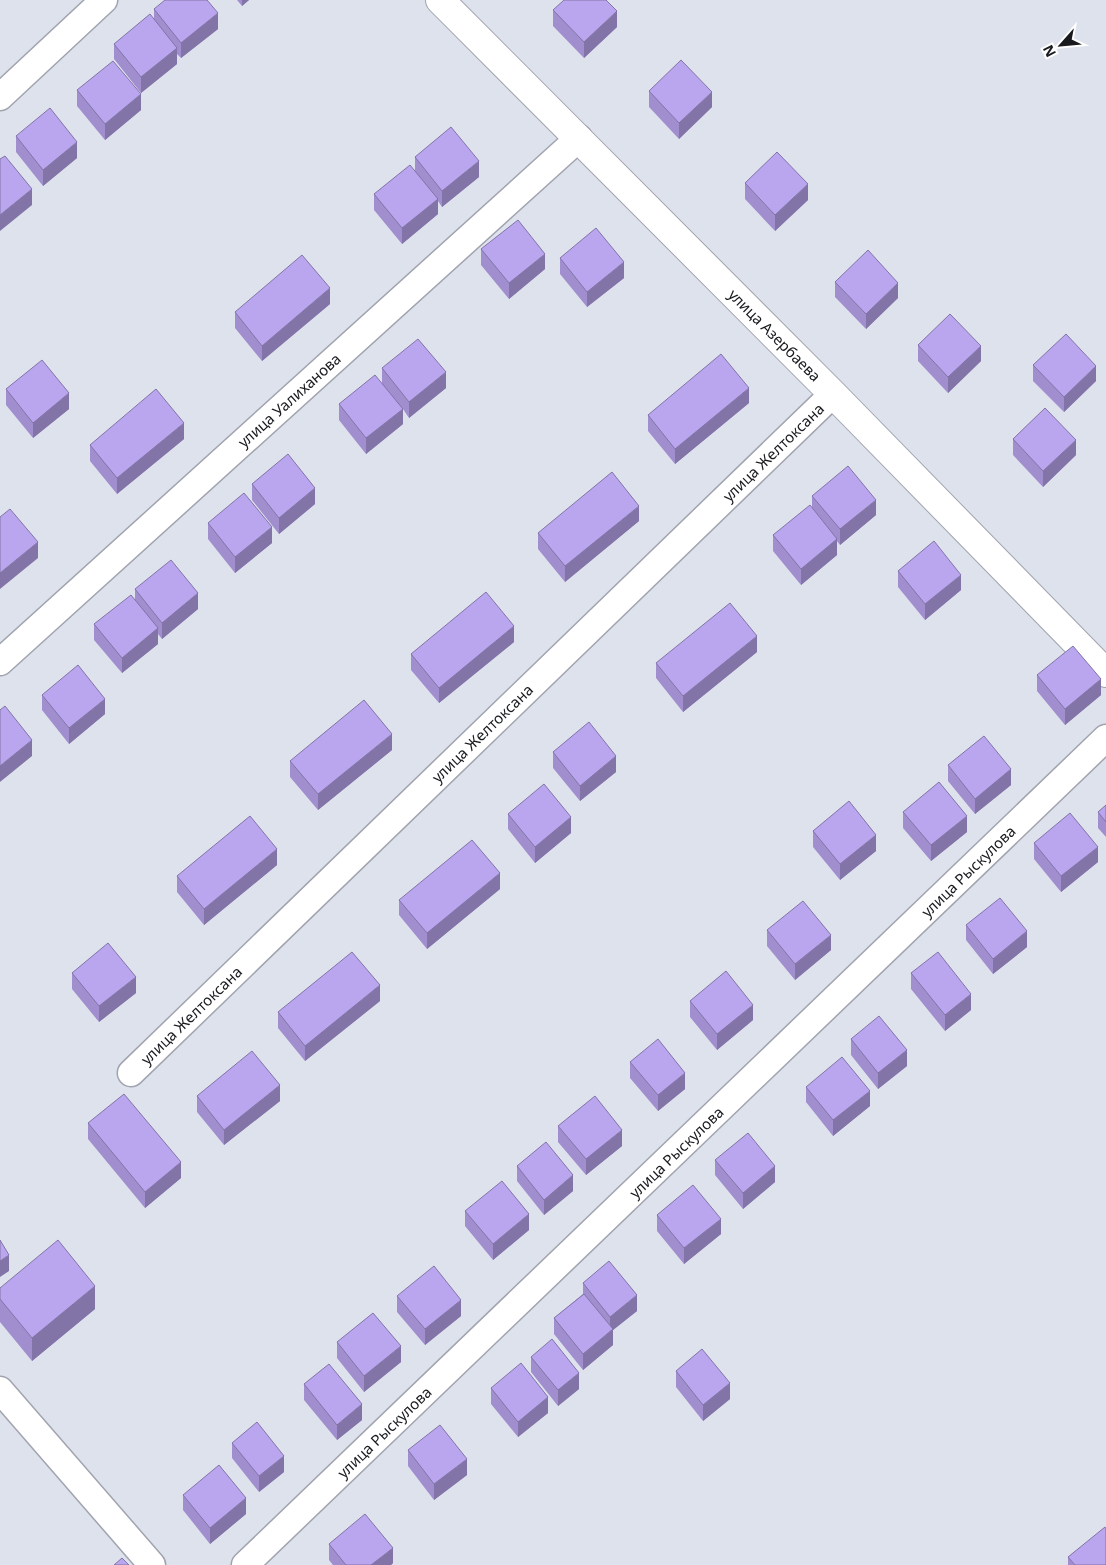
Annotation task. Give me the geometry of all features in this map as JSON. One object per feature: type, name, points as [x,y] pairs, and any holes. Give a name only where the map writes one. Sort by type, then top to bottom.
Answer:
[{"type":"street","points":[[0,97],[104,0]]},
{"type":"street","name":"улица Азербаева","points":[[440,0],[833,394],[1106,673]]},
{"type":"street","name":"улица Уалиханова","points":[[0,662],[579,138]]},
{"type":"street","name":"улица Желтоксана","points":[[131,1072],[833,394]]},
{"type":"street","name":"улица Рыскулова","points":[[246,1565],[1106,738]]},
{"type":"street","points":[[0,1390],[152,1565]]},
{"type":"building","points":[[165,0],[207,0],[218,13],[181,43],[154,9]]},
{"type":"building","points":[[564,0],[606,0],[617,11],[584,42],[553,10]]},
{"type":"building","points":[[150,14],[177,48],[141,77],[114,44]]},
{"type":"building","points":[[681,60],[712,92],[679,123],[649,91]]},
{"type":"building","points":[[113,61],[141,94],[105,124],[77,90]]},
{"type":"building","points":[[50,108],[77,142],[43,170],[16,136]]},
{"type":"building","points":[[451,127],[479,161],[442,191],[415,157]]},
{"type":"building","points":[[777,152],[808,184],[775,215],[745,183]]},
{"type":"building","points":[[5,156],[32,189],[0,215],[0,159]]},
{"type":"building","points":[[410,165],[438,199],[402,228],[374,194]]},
{"type":"building","points":[[518,220],[545,254],[509,283],[481,249]]},
{"type":"building","points":[[596,228],[624,262],[587,292],[560,258]]},
{"type":"building","points":[[868,250],[898,283],[866,314],[835,282]]},
{"type":"building","points":[[302,255],[330,288],[262,346],[235,312]]},
{"type":"building","points":[[950,314],[981,346],[948,377],[918,345]]},
{"type":"building","points":[[1066,334],[1096,366],[1064,397],[1033,365]]},
{"type":"building","points":[[418,339],[446,372],[409,402],[382,368]]},
{"type":"building","points":[[721,354],[749,388],[675,449],[648,415]]},
{"type":"building","points":[[42,360],[69,393],[33,423],[6,389]]},
{"type":"building","points":[[375,375],[403,409],[366,438],[339,404]]},
{"type":"building","points":[[156,389],[184,423],[117,478],[90,445]]},
{"type":"building","points":[[1045,408],[1076,440],[1043,471],[1013,439]]},
{"type":"building","points":[[288,454],[315,488],[279,518],[252,484]]},
{"type":"building","points":[[848,466],[876,500],[840,529],[812,496]]},
{"type":"building","points":[[612,472],[639,506],[565,566],[538,533]]},
{"type":"building","points":[[244,493],[272,527],[235,557],[208,523]]},
{"type":"building","points":[[810,505],[837,539],[801,569],[773,535]]},
{"type":"building","points":[[10,509],[38,542],[0,573],[0,517]]},
{"type":"building","points":[[934,541],[961,575],[925,604],[898,571]]},
{"type":"building","points":[[171,560],[198,593],[162,623],[135,589]]},
{"type":"building","points":[[486,592],[514,626],[439,688],[411,654]]},
{"type":"building","points":[[131,595],[158,628],[122,658],[94,624]]},
{"type":"building","points":[[730,603],[757,636],[683,696],[656,663]]},
{"type":"building","points":[[1073,646],[1101,679],[1065,709],[1037,675]]},
{"type":"building","points":[[78,665],[105,699],[69,728],[42,695]]},
{"type":"building","points":[[364,700],[392,734],[318,794],[290,761]]},
{"type":"building","points":[[5,706],[32,740],[0,766],[0,710]]},
{"type":"building","points":[[589,722],[616,756],[580,786],[553,752]]},
{"type":"building","points":[[984,736],[1011,769],[975,799],[948,765]]},
{"type":"building","points":[[939,782],[967,816],[931,845],[903,812]]},
{"type":"building","points":[[544,784],[571,817],[535,847],[508,814]]},
{"type":"building","points":[[849,801],[876,835],[840,864],[813,831]]},
{"type":"building","points":[[1106,805],[1106,822],[1098,812]]},
{"type":"building","points":[[1070,813],[1098,847],[1061,876],[1034,843]]},
{"type":"building","points":[[250,816],[277,849],[204,909],[177,876]]},
{"type":"building","points":[[472,840],[500,873],[427,933],[399,900]]},
{"type":"building","points":[[1000,898],[1027,931],[993,959],[966,925]]},
{"type":"building","points":[[803,901],[831,935],[795,964],[767,930]]},
{"type":"building","points":[[108,943],[136,977],[99,1006],[72,973]]},
{"type":"building","points":[[352,952],[380,985],[305,1046],[278,1012]]},
{"type":"building","points":[[938,952],[971,994],[945,1015],[911,973]]},
{"type":"building","points":[[726,971],[753,1005],[717,1034],[690,1001]]},
{"type":"building","points":[[879,1016],[907,1050],[878,1073],[851,1039]]},
{"type":"building","points":[[658,1039],[685,1073],[658,1095],[630,1062]]},
{"type":"building","points":[[252,1051],[280,1085],[224,1130],[197,1096]]},
{"type":"building","points":[[842,1057],[870,1091],[833,1120],[806,1087]]},
{"type":"building","points":[[124,1094],[181,1162],[145,1192],[88,1123]]},
{"type":"building","points":[[595,1096],[622,1130],[586,1159],[558,1126]]},
{"type":"building","points":[[748,1133],[775,1166],[743,1193],[715,1160]]},
{"type":"building","points":[[546,1142],[573,1175],[544,1200],[517,1166]]},
{"type":"building","points":[[502,1181],[529,1214],[493,1244],[465,1211]]},
{"type":"building","points":[[693,1185],[721,1219],[684,1248],[657,1215]]},
{"type":"building","points":[[0,1240],[9,1255],[0,1261]]},
{"type":"building","points":[[58,1240],[95,1286],[32,1338],[0,1299],[0,1288]]},
{"type":"building","points":[[609,1261],[637,1295],[610,1317],[583,1283]]},
{"type":"building","points":[[434,1266],[461,1300],[425,1329],[397,1296]]},
{"type":"building","points":[[584,1294],[613,1329],[583,1354],[554,1318]]},
{"type":"building","points":[[373,1313],[401,1346],[364,1376],[337,1342]]},
{"type":"building","points":[[552,1339],[579,1373],[558,1390],[531,1357]]},
{"type":"building","points":[[702,1349],[730,1383],[703,1405],[676,1371]]},
{"type":"building","points":[[521,1363],[548,1397],[518,1422],[491,1388]]},
{"type":"building","points":[[329,1364],[362,1404],[337,1425],[304,1384]]},
{"type":"building","points":[[257,1422],[284,1456],[259,1476],[232,1443]]},
{"type":"building","points":[[440,1425],[467,1459],[434,1484],[408,1450]]},
{"type":"building","points":[[219,1465],[246,1498],[210,1528],[183,1495]]},
{"type":"building","points":[[365,1514],[393,1548],[371,1565],[346,1565],[329,1544]]},
{"type":"building","points":[[1105,1527],[1106,1565],[1075,1565],[1068,1557]]},
{"type":"building","points":[[122,1558],[129,1565],[114,1565]]}]
